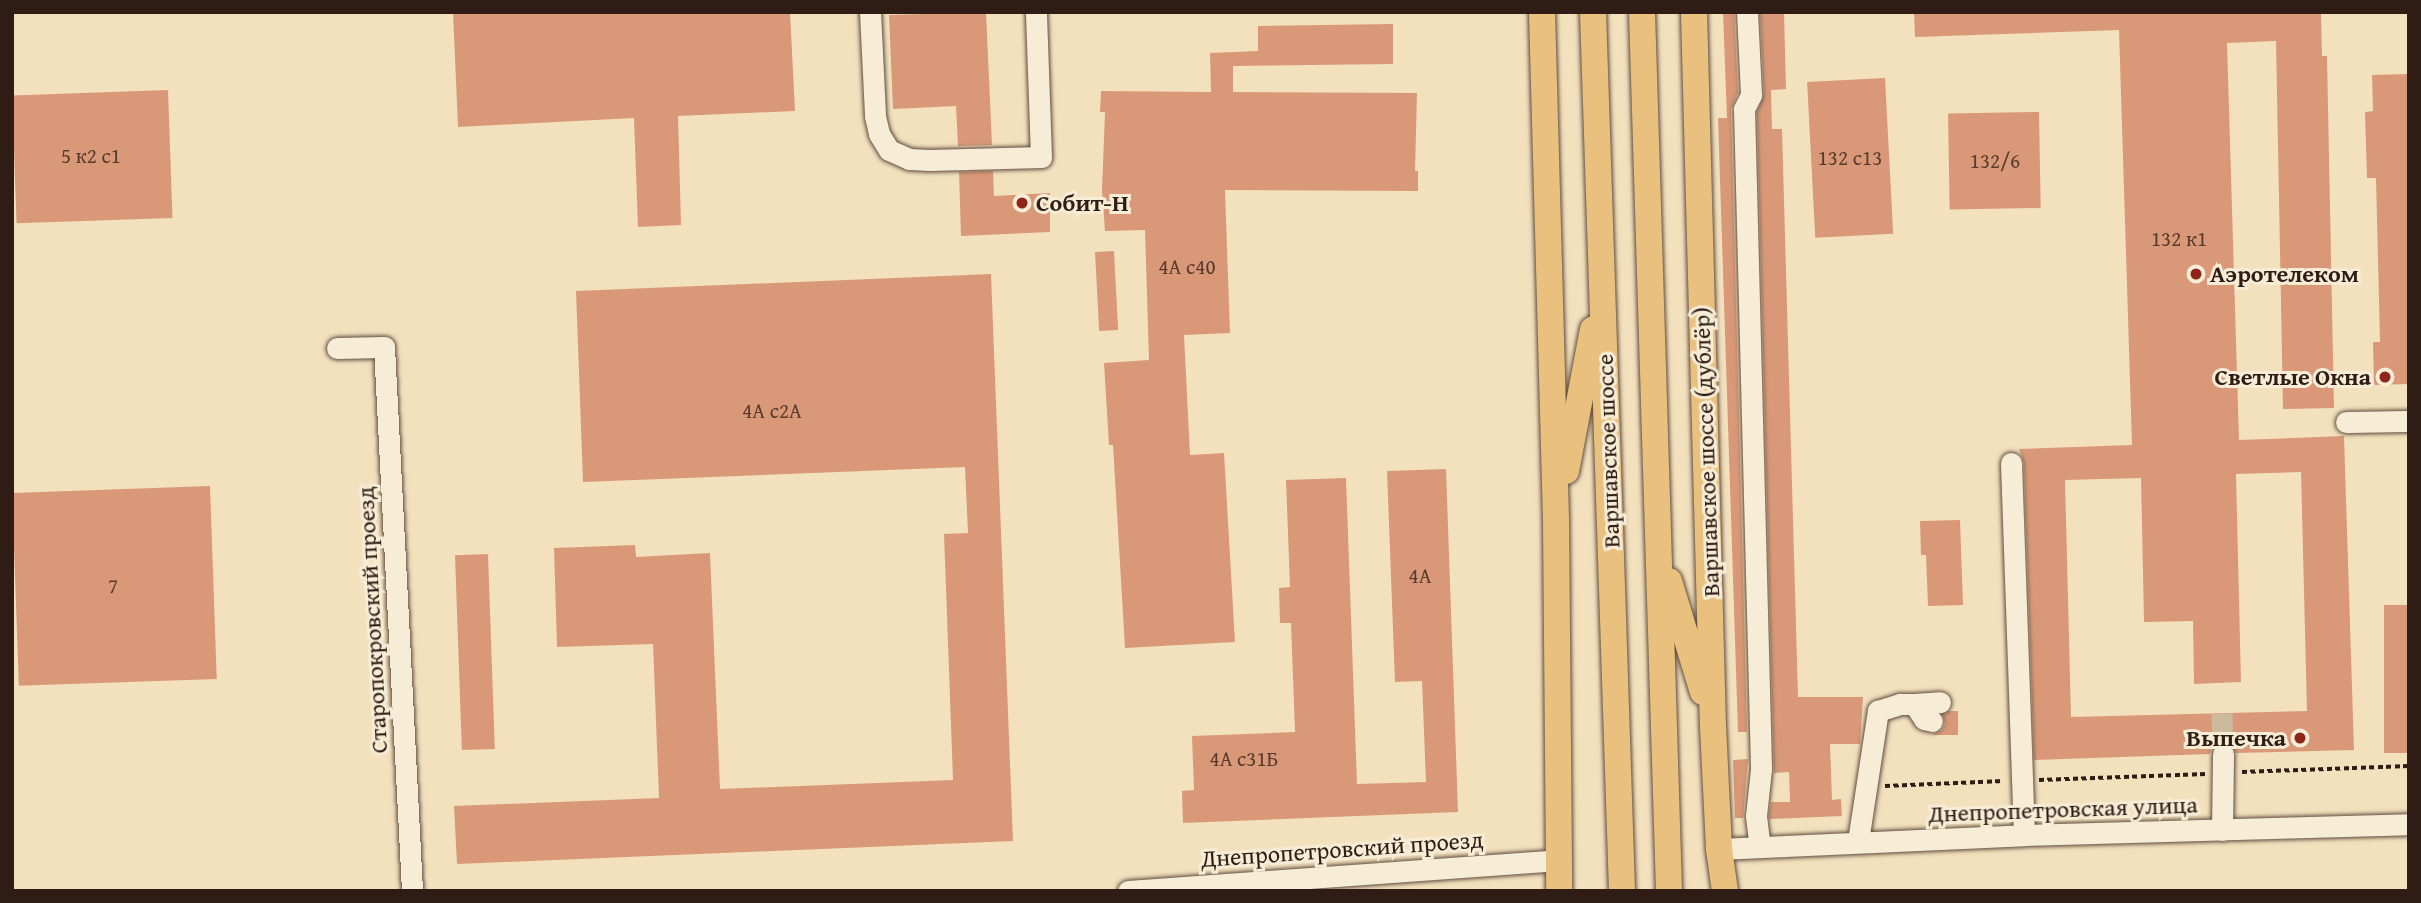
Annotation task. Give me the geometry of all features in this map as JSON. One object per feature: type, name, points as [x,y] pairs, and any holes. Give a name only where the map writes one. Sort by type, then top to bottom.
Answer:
[{"type":"main road","points":[[1542,12],[1556,520],[1559,891]]},
{"type":"main road","name":"Варшавское шоссе","points":[[1593,12],[1622,891]]},
{"type":"main road","name":"Варшавское шоссе","points":[[1642,12],[1669,891]]},
{"type":"main road","name":"Варшавское шоссе (дублёр)","points":[[1694,12],[1713,726],[1719,849],[1725,891]]},
{"type":"main road","points":[[1556,520],[1602,284]]},
{"type":"main road","points":[[1658,546],[1713,726]]},
{"type":"street","points":[[870,12],[875,116],[879,134],[889,150],[909,159],[930,160],[1041,157],[1036,12]]},
{"type":"street","points":[[1747,12],[1751,95],[1744,109],[1761,769],[1756,816],[1760,847]]},
{"type":"street","name":"Старопокровский проезд","points":[[337,348],[384,346],[412,891]]},
{"type":"street","points":[[2346,422],[2409,421]]},
{"type":"street","points":[[2011,463],[2024,835]]},
{"type":"street","points":[[1858,841],[1878,711],[1900,704],[1914,704],[1936,712]]},
{"type":"street","points":[[2222,830],[2223,763]]},
{"type":"street","name":"Днепропетровская улица","points":[[1719,849],[1858,841],[2409,824]]},
{"type":"street","name":"Днепропетровский проезд","points":[[1128,891],[1385,882],[1559,860]]},
{"type":"path","points":[[1866,786],[2022,781],[2223,763],[2409,766]]},
{"type":"building","points":[[453,12],[790,12],[795,111],[678,116],[681,225],[638,227],[634,118],[458,127]]},
{"type":"building","points":[[986,12],[992,145],[958,146],[956,106],[893,109],[889,15]]},
{"type":"building","points":[[1723,12],[1734,12],[1738,92],[1731,109],[1747,732],[1738,732],[1718,118],[1727,118]]},
{"type":"building","points":[[1760,12],[1784,12],[1786,89],[1771,90],[1772,129],[1782,129],[1798,697],[1863,697],[1860,744],[1830,744],[1832,800],[1841,799],[1842,816],[1770,819],[1769,816],[1771,802],[1790,802],[1789,772],[1774,773],[1757,112],[1764,94]]},
{"type":"building","points":[[1914,12],[2321,12],[2322,56],[2327,56],[2334,408],[2283,409],[2276,41],[2227,43],[2239,440],[2344,436],[2354,750],[2236,753],[2230,743],[2222,741],[2212,747],[2210,754],[2034,760],[2024,463],[2019,449],[2132,445],[2119,30],[1915,37]],"holes":[[[2301,472],[2307,711],[2071,717],[2065,480],[2141,478],[2144,622],[2193,621],[2194,684],[2241,682],[2236,474]]]},
{"type":"building","points":[[1393,24],[1393,64],[1233,66],[1233,92],[1417,93],[1415,171],[1418,171],[1418,191],[1225,190],[1230,333],[1184,335],[1190,455],[1224,453],[1235,642],[1125,648],[1113,445],[1109,445],[1104,363],[1149,360],[1145,230],[1105,231],[1102,190],[1105,112],[1100,112],[1101,91],[1211,92],[1210,53],[1258,51],[1258,26]]},
{"type":"building","points":[[2409,74],[2409,384],[2374,385],[2373,342],[2380,342],[2376,178],[2367,178],[2365,112],[2373,111],[2372,75]]},
{"type":"building","points":[[1885,78],[1893,234],[1815,238],[1807,82]]},
{"type":"building","points":[[168,90],[172,218],[17,223],[12,95]]},
{"type":"building","points":[[2039,112],[2041,208],[1950,210],[1948,114]]},
{"type":"building","points":[[993,171],[994,196],[1050,193],[1050,232],[961,236],[959,172]]},
{"type":"building","points":[[1114,251],[1118,330],[1099,331],[1095,252]]},
{"type":"building","points":[[991,274],[1013,841],[457,864],[454,806],[659,798],[653,644],[557,647],[554,548],[635,545],[636,557],[710,553],[720,789],[953,780],[944,534],[968,533],[965,467],[583,482],[576,291]]},
{"type":"building","points":[[1446,469],[1458,812],[1183,823],[1182,791],[1194,790],[1192,736],[1295,732],[1291,623],[1280,623],[1279,588],[1290,587],[1286,480],[1346,478],[1357,784],[1426,782],[1422,681],[1395,682],[1387,471]]},
{"type":"building","points":[[210,486],[217,679],[19,686],[12,493]]},
{"type":"building","points":[[1960,520],[1963,605],[1928,606],[1926,555],[1921,555],[1920,521]]},
{"type":"building","points":[[488,554],[495,749],[462,750],[455,555]]},
{"type":"building","points":[[2384,605],[2409,605],[2409,753],[2384,753]]},
{"type":"building","points":[[1958,711],[1958,735],[1932,735],[1942,730],[1945,724],[1943,714]]},
{"type":"building","points":[[1748,759],[1743,818],[1735,818],[1733,760]]},
{"type":"tunnel","points":[[2222,713],[2223,754]]},
{"type":"place","name":"Собит-Н","points":[[1022,203]]},
{"type":"place","name":"Аэротелеком","points":[[2196,274]]},
{"type":"place","name":"Светлые Окна","points":[[2385,377]]},
{"type":"place","name":"Выпечка","points":[[2300,738]]}]
